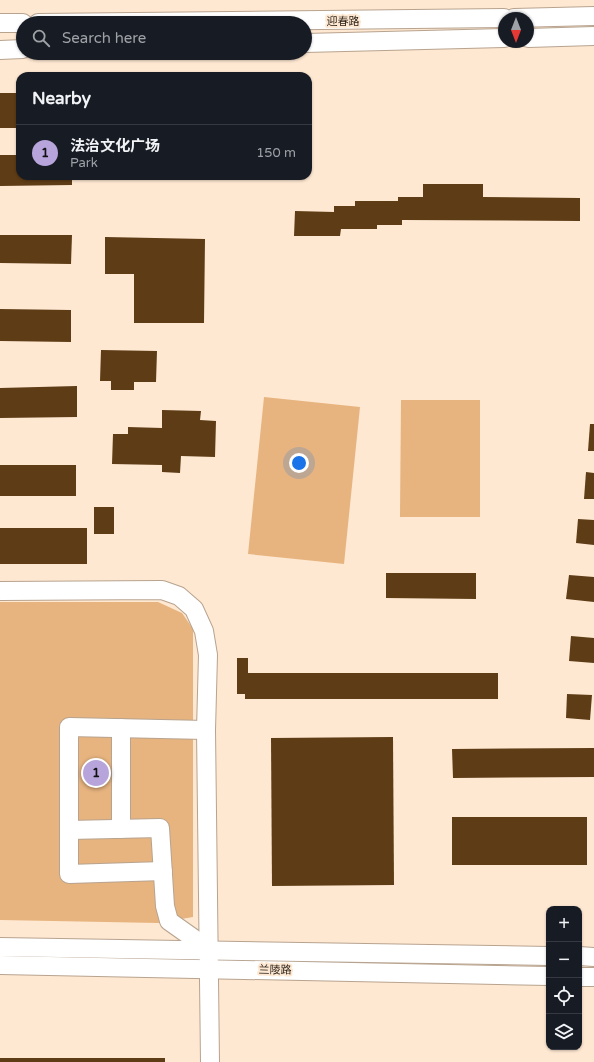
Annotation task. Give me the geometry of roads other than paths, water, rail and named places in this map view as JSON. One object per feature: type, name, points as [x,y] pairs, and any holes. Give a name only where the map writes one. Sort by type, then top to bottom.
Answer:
[{"type":"street","points":[[534,18],[594,16]]},
{"type":"street","name":"迎春路","points":[[312,20],[498,18]]},
{"type":"street","points":[[0,23],[16,23]]},
{"type":"street","points":[[534,38],[594,36]]},
{"type":"street","name":"迎春路","points":[[312,43],[498,38]]},
{"type":"street","points":[[0,50],[16,49]]},
{"type":"street","points":[[0,591],[162,590],[179,596],[194,609],[204,631],[208,656],[206,730],[210,950],[210,1062]]},
{"type":"street","points":[[163,871],[70,874],[69,727],[206,730]]},
{"type":"street","points":[[121,728],[121,829]]},
{"type":"street","points":[[69,830],[160,828],[164,906],[169,922],[210,950]]},
{"type":"street","name":"兰陵路","points":[[0,946],[546,956]]},
{"type":"street","points":[[582,956],[594,957]]},
{"type":"street","name":"兰陵路","points":[[0,965],[546,976]]},
{"type":"street","points":[[582,977],[594,977]]},
{"type":"place","name":"法治文化广场","points":[[96,773]]}]
